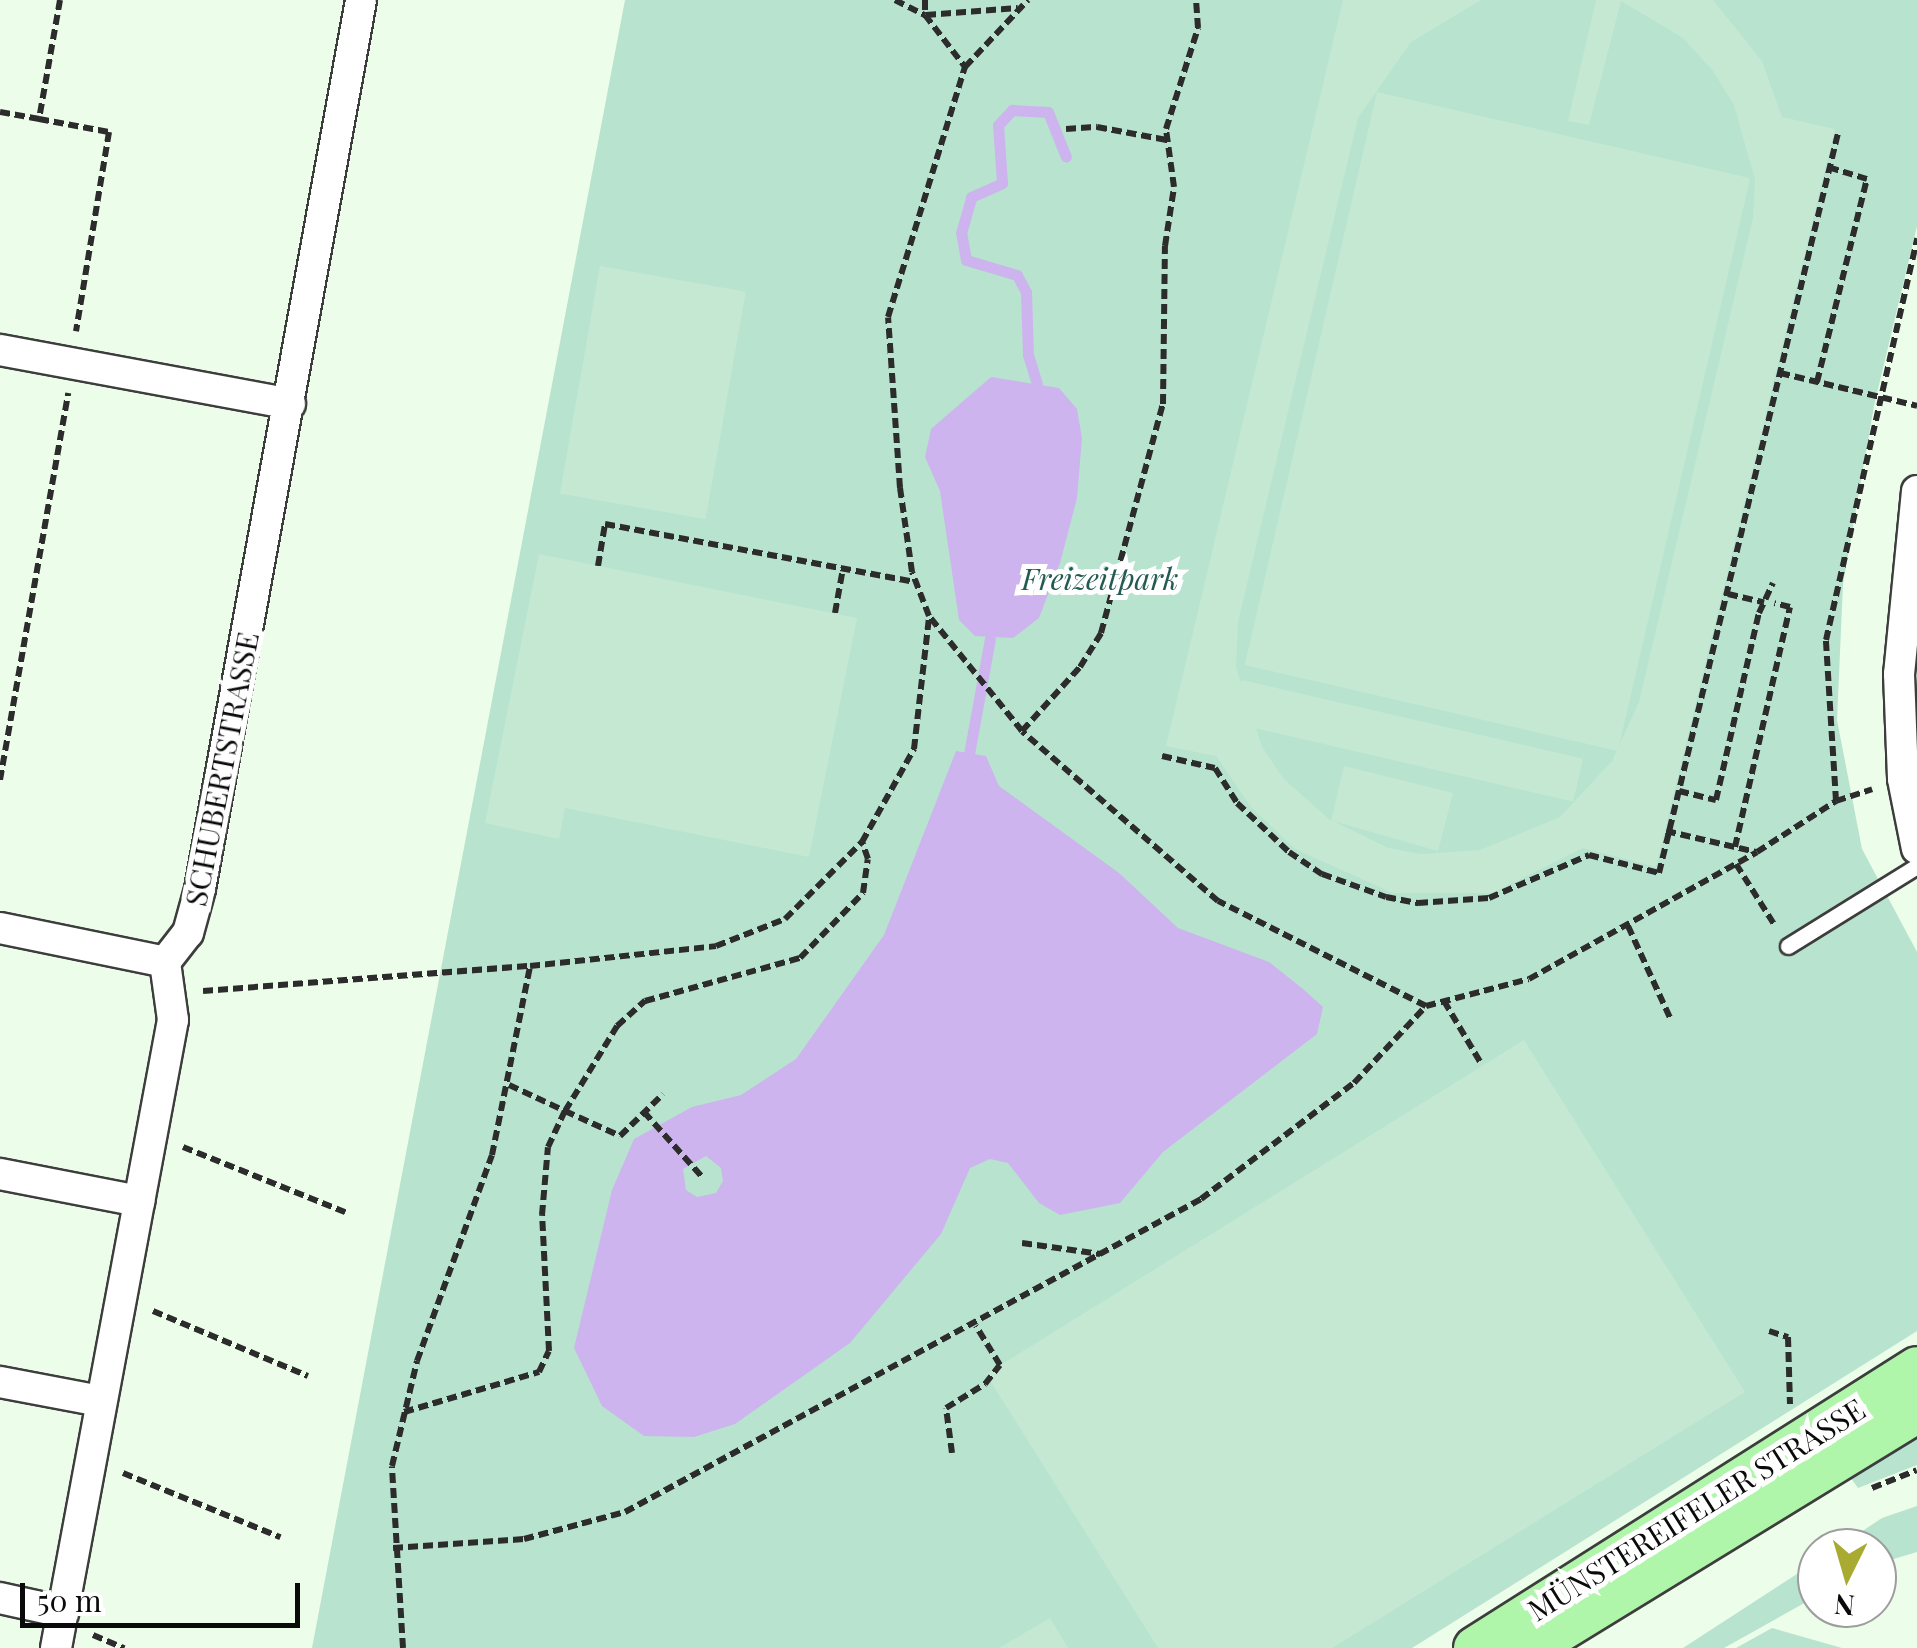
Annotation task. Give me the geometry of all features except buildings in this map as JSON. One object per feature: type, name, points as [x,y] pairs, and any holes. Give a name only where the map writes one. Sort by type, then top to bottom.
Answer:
[{"type":"main road","name":"MÜNSTEREIFELER STRASSE","points":[[1475,1648],[1917,1368]]},
{"type":"main road","name":"MÜNSTEREIFELER STRASSE","points":[[1531,1648],[1917,1410]]},
{"type":"street","name":"SCHUBERTSTRASSE","points":[[165,962],[188,933],[200,889],[361,0]]},
{"type":"street","points":[[0,350],[290,404]]},
{"type":"street","points":[[1917,491],[1899,674],[1902,778],[1917,849]]},
{"type":"street","points":[[0,928],[165,962],[174,993],[56,1648]]},
{"type":"street","points":[[0,1174],[139,1201]]},
{"type":"street","points":[[0,1382],[102,1401]]},
{"type":"street","points":[[0,1598],[63,1612]]},
{"type":"lane","points":[[1788,946],[1917,866]]},
{"type":"path","points":[[896,0],[925,15],[966,66]]},
{"type":"path","points":[[925,0],[925,15]]},
{"type":"path","points":[[1028,0],[966,66],[888,316],[900,488],[916,582],[929,616],[954,652],[1022,732],[1218,900],[1426,1006]]},
{"type":"path","points":[[1022,732],[1101,633],[1147,468],[1168,359],[1165,246],[1174,187],[1167,140],[1198,28],[1196,0]]},
{"type":"path","points":[[925,15],[1018,8]]},
{"type":"path","points":[[0,112],[39,119]]},
{"type":"path","points":[[1066,129],[1097,127],[1167,140]]},
{"type":"path","points":[[1162,756],[1215,768],[1260,828],[1322,874],[1418,902],[1517,891],[1589,855],[1659,872],[1838,133]]},
{"type":"path","points":[[1817,382],[1867,179],[1830,168]]},
{"type":"path","points":[[1836,801],[1826,640],[1878,396],[1917,238]]},
{"type":"path","points":[[1780,373],[1917,406]]},
{"type":"path","points":[[598,566],[605,524],[916,582]]},
{"type":"path","points":[[835,614],[844,568]]},
{"type":"path","points":[[1679,792],[1716,800],[1772,583]]},
{"type":"path","points":[[1728,594],[1764,602]]},
{"type":"path","points":[[1735,847],[1790,607],[1774,603]]},
{"type":"path","points":[[174,993],[530,966],[716,946],[784,920],[862,842],[914,749],[929,616]]},
{"type":"path","points":[[393,1548],[524,1539],[625,1512],[976,1326],[1200,1199],[1354,1083],[1426,1006],[1529,979],[1757,852],[1836,801],[1902,778]]},
{"type":"path","points":[[1668,831],[1757,852]]},
{"type":"path","points":[[402,1412],[539,1372],[549,1350],[542,1215],[548,1147],[565,1111],[617,1026],[645,1001],[800,958],[846,917],[864,893],[862,842]]},
{"type":"path","points":[[1736,864],[1788,946]]},
{"type":"path","points":[[1628,926],[1670,1020]]},
{"type":"path","points":[[403,1648],[393,1548],[392,1466],[402,1412],[492,1155],[530,966]]},
{"type":"path","points":[[1444,1002],[1482,1065]]},
{"type":"path","points":[[509,1085],[620,1136],[663,1094]]},
{"type":"path","points":[[644,1112],[702,1178]]},
{"type":"path","points":[[183,1147],[345,1212]]},
{"type":"path","points":[[1022,1243],[1103,1254]]},
{"type":"path","points":[[153,1311],[308,1376]]},
{"type":"path","points":[[952,1452],[946,1408],[984,1384],[1000,1365],[976,1326]]},
{"type":"path","points":[[1769,1331],[1788,1337]]},
{"type":"path","points":[[123,1473],[280,1537]]},
{"type":"path","points":[[93,1635],[124,1648]]},
{"type":"green space","name":"Freizeitpark","points":[[625,0],[1917,0],[1917,226],[1874,406],[1843,584],[1837,720],[1862,849],[1917,952],[1917,1331],[1412,1648],[312,1648]]},
{"type":"green space","points":[[1343,0],[1481,0],[1411,42],[1358,118],[1238,622],[1236,667],[1262,747],[1283,778],[1331,821],[1344,766],[1453,793],[1438,851],[1333,821],[1388,848],[1421,854],[1480,850],[1560,817],[1612,761],[1639,702],[1753,218],[1755,180],[1734,105],[1713,71],[1683,38],[1621,1],[1589,125],[1568,121],[1596,0],[1713,0],[1762,61],[1782,117],[1835,129],[1656,867],[1583,848],[1492,893],[1393,893],[1295,849],[1251,807],[1216,756],[1166,746]]},
{"type":"green space","points":[[1377,92],[1750,178],[1618,751],[1245,665]]},
{"type":"green space","points":[[600,266],[746,292],[706,519],[560,493]]},
{"type":"green space","points":[[539,554],[857,618],[809,857],[565,808],[559,839],[485,823]]},
{"type":"green space","points":[[1242,680],[1583,759],[1573,802],[1232,723]]},
{"type":"green space","points":[[1524,1040],[1745,1392],[1332,1648],[1158,1648],[986,1374]]},
{"type":"green space","points":[[1917,1419],[1917,1465],[1858,1488],[1843,1467]]},
{"type":"green space","points":[[1917,1506],[1917,1552],[1897,1558],[1897,1528],[1867,1528],[1882,1518]]},
{"type":"green space","points":[[1797,1574],[1797,1607],[1724,1648],[1683,1648]]},
{"type":"green space","points":[[1050,1618],[1068,1648],[999,1648]]},
{"type":"green space","points":[[1772,1628],[1842,1648],[1736,1648]]},
{"type":"shaded area","points":[[991,377],[1059,388],[1077,409],[1082,438],[1077,498],[1060,563],[1039,618],[1013,638],[975,636],[959,620],[940,491],[925,457],[931,429]]},
{"type":"shaded area","points":[[956,751],[986,756],[999,786],[1119,873],[1178,928],[1269,962],[1323,1007],[1317,1034],[1163,1152],[1120,1203],[1060,1215],[1039,1203],[1008,1163],[990,1159],[970,1168],[941,1234],[850,1343],[735,1424],[694,1437],[644,1436],[602,1406],[574,1348],[612,1190],[634,1139],[692,1107],[741,1095],[796,1059],[884,935]],"holes":[[[706,1156],[721,1168],[723,1181],[716,1193],[697,1197],[686,1190],[683,1169]]]},
{"type":"waterway","points":[[1037,384],[1028,355],[1026,292],[1017,275],[966,260],[961,233],[971,197],[1002,183],[998,125],[1012,110],[1048,112],[1066,157]]},
{"type":"waterway","points":[[969,754],[990,639]]}]
